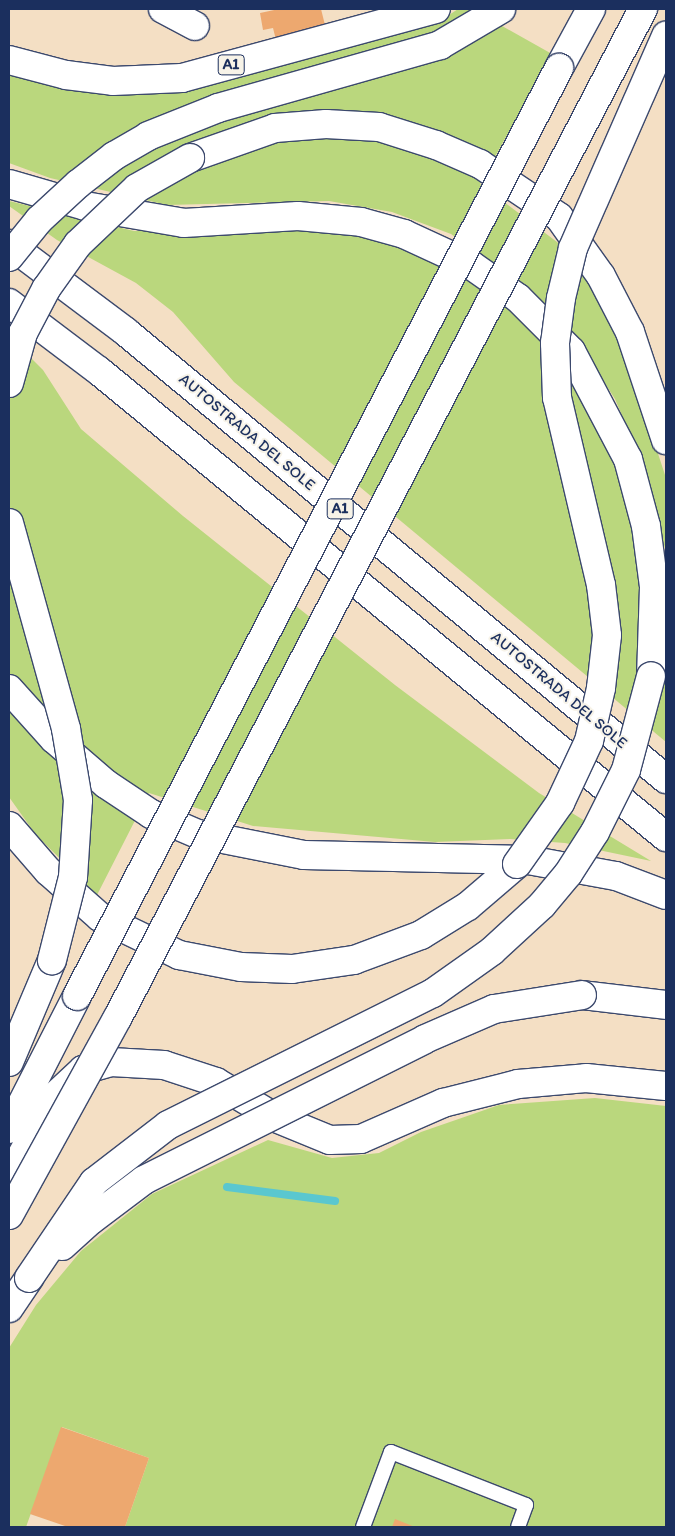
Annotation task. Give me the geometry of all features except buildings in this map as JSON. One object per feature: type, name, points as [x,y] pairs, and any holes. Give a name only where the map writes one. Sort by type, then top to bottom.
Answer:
[{"type":"main road","points":[[163,9],[195,26]]},
{"type":"main road","name":"A1","points":[[15,62],[66,75],[113,81],[182,78],[436,9]]},
{"type":"main road","points":[[9,257],[39,220],[78,184],[114,156],[148,136],[218,108],[440,45],[501,9]]},
{"type":"main road","points":[[9,1128],[591,9]]},
{"type":"main road","points":[[9,1215],[118,1017],[643,9]]},
{"type":"main road","points":[[9,826],[48,872],[100,917],[179,955],[241,967],[292,969],[354,960],[421,935],[468,906],[517,864],[542,833],[576,774],[589,741],[601,688],[606,636],[601,585],[557,398],[555,343],[561,298],[574,248],[666,36]]},
{"type":"main road","points":[[9,383],[24,333],[46,288],[78,244],[137,188],[190,158],[274,128],[326,124],[379,127],[436,145],[480,164],[559,217],[600,276],[630,332],[666,440]]},
{"type":"main road","points":[[9,184],[84,206],[184,223],[298,216],[361,222],[404,234],[471,265],[518,298],[571,351],[628,459],[646,526],[654,587],[651,676],[626,770],[595,832],[568,874],[542,905],[492,952],[434,993],[168,1125],[94,1182],[9,1308]]},
{"type":"main road","name":"AUTOSTRADA DEL SOLE","points":[[9,244],[126,332],[666,779]]},
{"type":"main road","points":[[9,303],[99,371],[666,837]]},
{"type":"main road","points":[[9,523],[66,729],[78,800],[73,876],[52,960],[9,1062]]},
{"type":"main road","points":[[13,695],[54,739],[106,784],[152,814],[198,834],[304,855],[528,860],[616,876],[666,895]]},
{"type":"main road","points":[[29,1278],[91,1220],[153,1176],[425,1039],[494,1009],[582,995],[666,1005]]},
{"type":"main road","points":[[9,1178],[54,1097],[83,1070],[112,1062],[164,1065],[216,1082],[276,1118],[330,1140],[361,1139],[443,1103],[518,1084],[586,1078],[666,1086]]},
{"type":"lane","points":[[363,1527],[391,1452],[526,1505],[518,1527]]},
{"type":"green space","points":[[458,9],[472,9],[552,54],[480,184],[557,242],[597,290],[624,350],[666,478],[666,570],[665,549],[649,479],[615,399],[581,346],[538,297],[451,234],[392,212],[329,201],[167,205],[50,178],[9,163],[9,71],[56,87],[128,95],[184,90],[443,19]]},
{"type":"green space","points":[[9,201],[134,231],[328,230],[361,236],[405,248],[445,264],[520,317],[577,385],[609,441],[635,521],[643,591],[639,675],[663,686],[666,662],[666,742],[234,382],[173,312],[136,283],[57,240],[9,206]]},
{"type":"green space","points":[[9,336],[43,370],[81,429],[183,516],[395,685],[539,793],[651,861],[565,843],[510,839],[435,842],[253,826],[149,793],[97,895],[36,835],[9,797]]},
{"type":"green space","points":[[595,1098],[666,1106],[666,1527],[125,1527],[149,1458],[62,1427],[26,1527],[9,1527],[9,1348],[36,1305],[81,1251],[152,1194],[268,1140],[332,1158],[379,1153],[421,1132],[499,1105]]},
{"type":"waterway","points":[[227,1187],[335,1201]]}]
